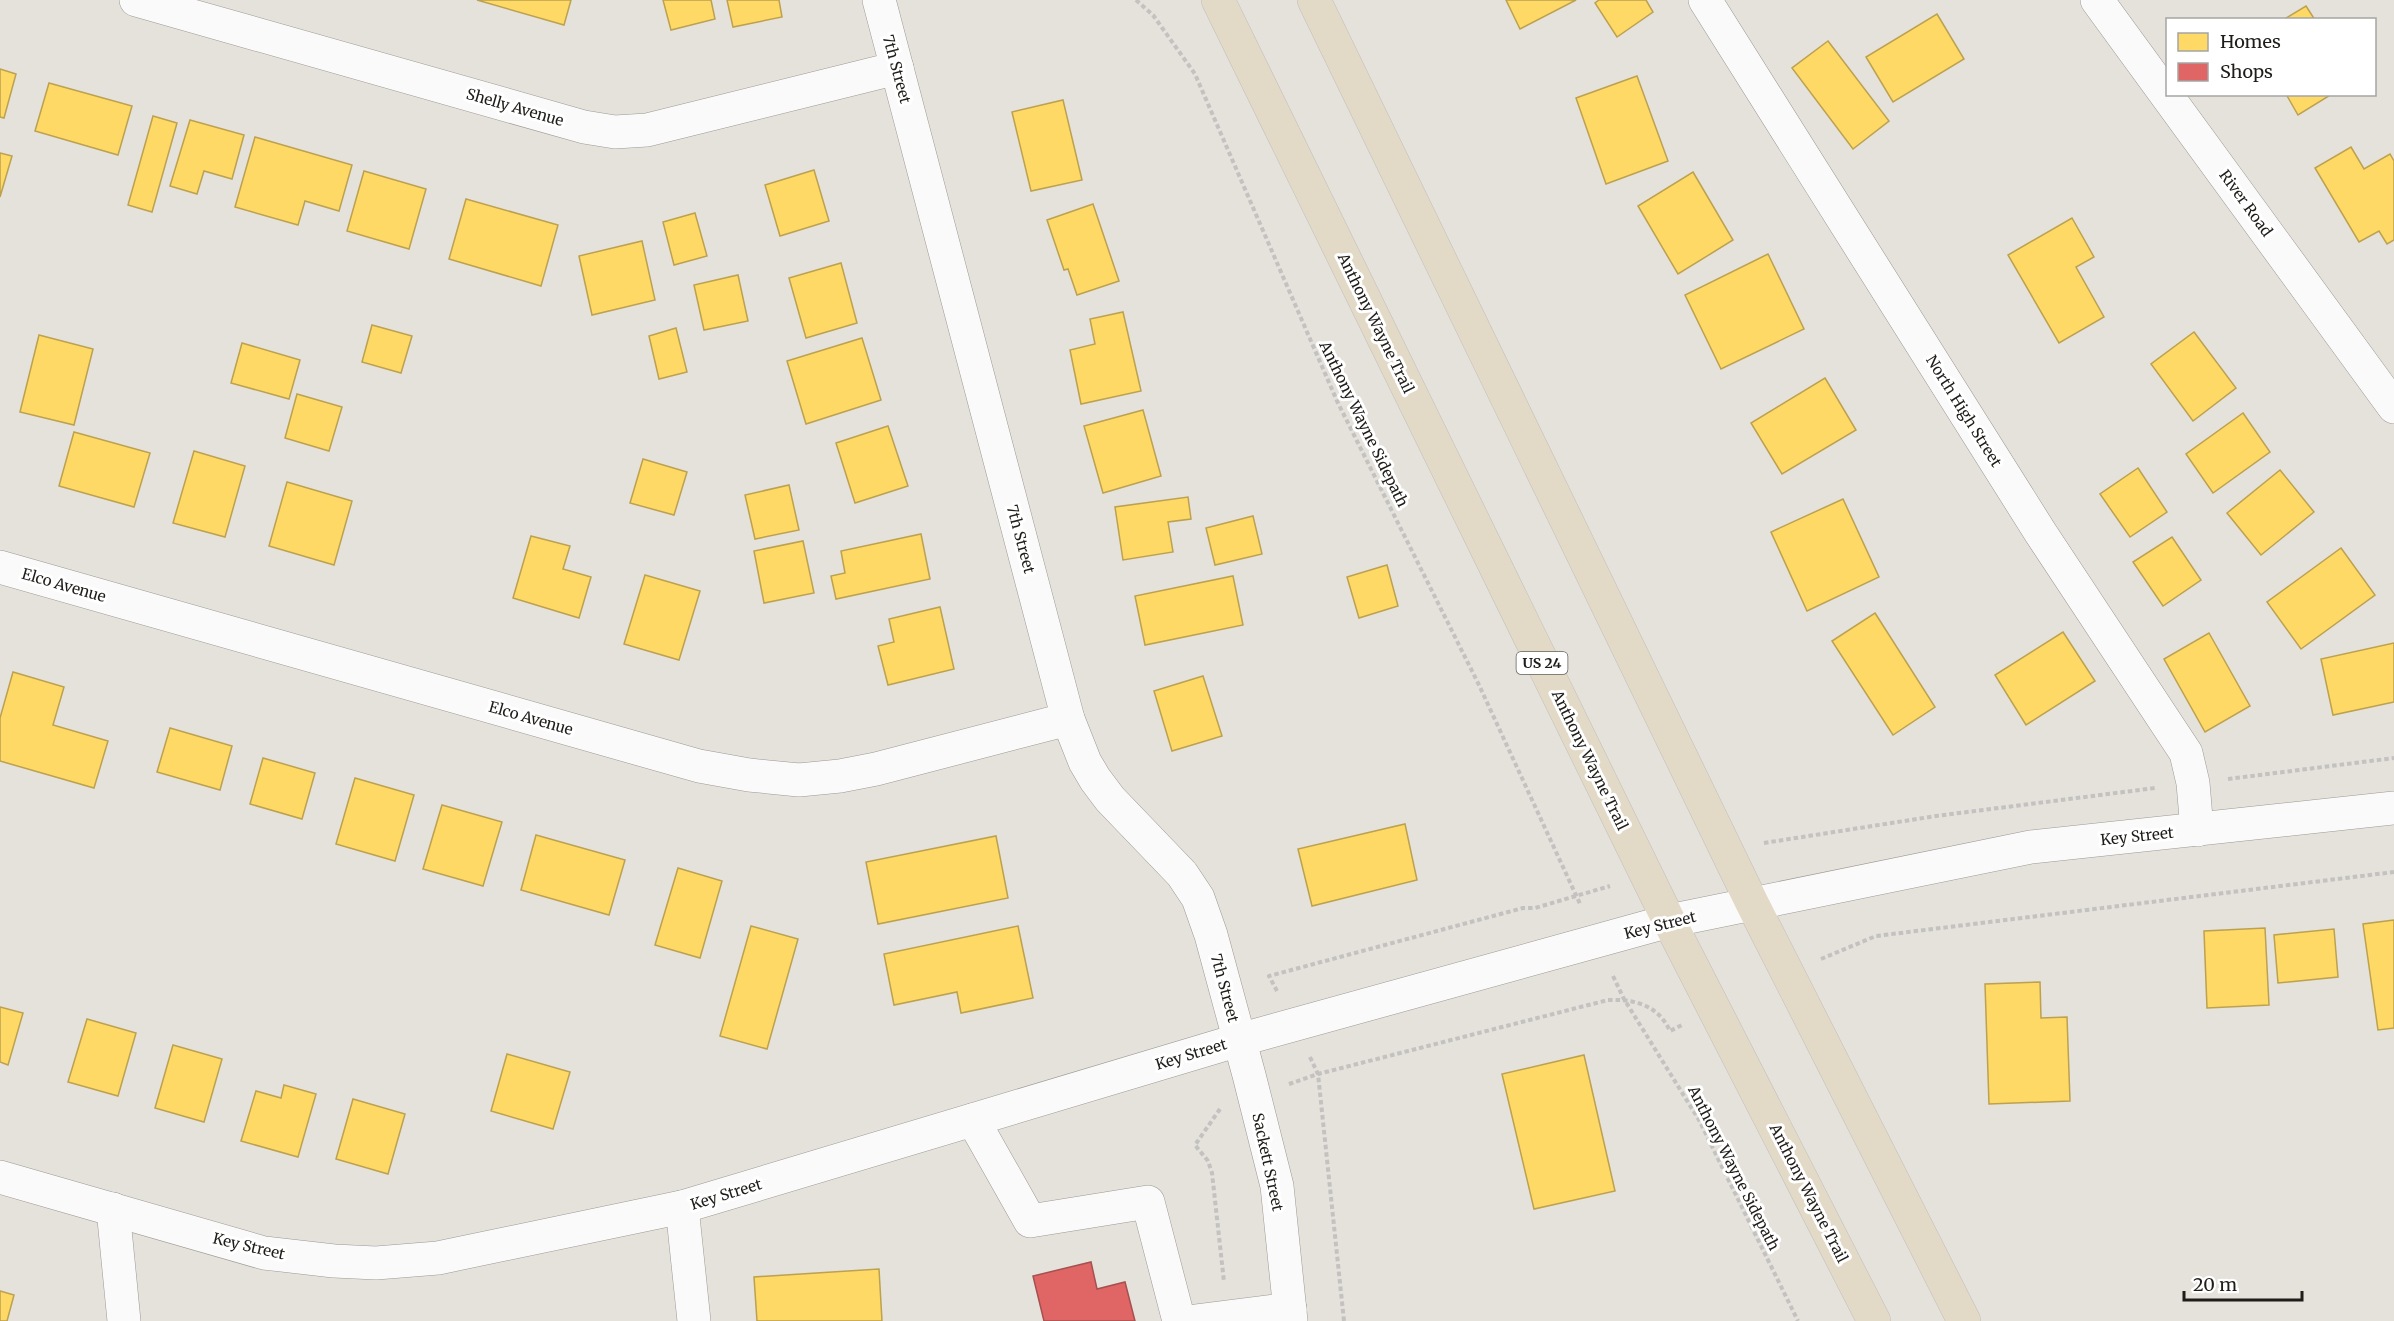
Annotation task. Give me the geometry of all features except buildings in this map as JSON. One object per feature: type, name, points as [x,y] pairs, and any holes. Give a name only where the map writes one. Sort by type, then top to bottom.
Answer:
[{"type":"highway","name":"Anthony Wayne Trail","points":[[1218,0],[1669,921],[1875,1321]]},
{"type":"highway","points":[[1314,0],[1752,903],[1964,1321]]},
{"type":"street","name":"Shelly Avenue","points":[[136,0],[584,127],[615,132],[647,130],[897,68]]},
{"type":"street","name":"7th Street","points":[[879,0],[1068,719],[1084,762],[1095,779],[1182,874],[1198,898],[1211,935],[1239,1040]]},
{"type":"street","name":"North High Street","points":[[1705,0],[2040,532],[2186,753],[2193,783],[2197,830]]},
{"type":"street","name":"River Road","points":[[2097,0],[2166,95]]},
{"type":"street","name":"River Road","points":[[2167,96],[2394,407]]},
{"type":"street","name":"Elco Avenue","points":[[0,567],[699,766],[749,775],[799,780],[840,776],[876,769],[1068,719]]},
{"type":"street","name":"Key Street","points":[[0,1177],[264,1253],[376,1263],[438,1258],[682,1207],[1239,1040],[1669,921],[2031,847],[2394,808]]},
{"type":"street","name":"Sackett Street","points":[[1239,1040],[1277,1186],[1290,1315]]},
{"type":"street","points":[[973,1119],[1030,1221],[1148,1202],[1179,1321]]},
{"type":"street","points":[[682,1207],[694,1321]]},
{"type":"street","points":[[113,1209],[124,1321]]},
{"type":"street","points":[[1195,1321],[1290,1315]]},
{"type":"path","name":"Anthony Wayne Sidepath","points":[[1136,0],[1153,15],[1195,74],[1337,400],[1479,685],[1563,866]]},
{"type":"path","name":"Anthony Wayne Sidepath","points":[[1623,999],[1699,1120],[1798,1321]]},
{"type":"path","points":[[1318,1074],[1344,1321]]}]
